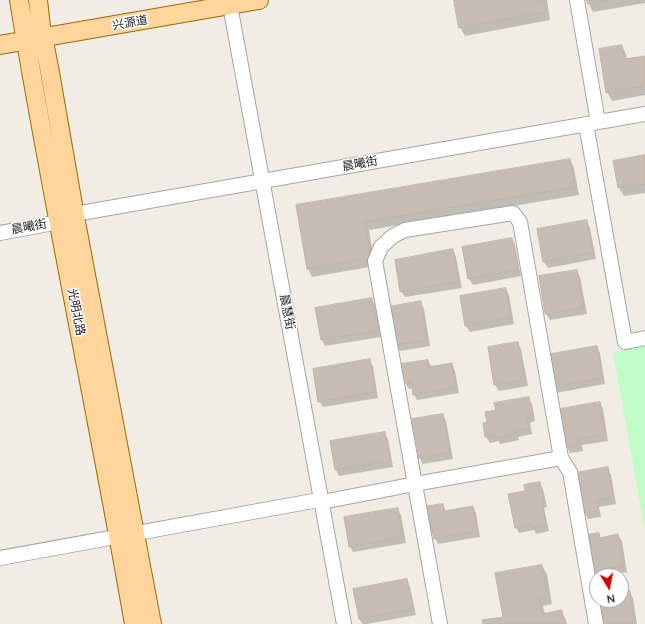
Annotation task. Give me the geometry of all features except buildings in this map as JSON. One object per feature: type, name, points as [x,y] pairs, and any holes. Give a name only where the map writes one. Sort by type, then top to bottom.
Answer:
[{"type":"main road","name":"光明北路","points":[[19,0],[24,35],[67,218],[128,540],[152,624]]},
{"type":"main road","name":"光明北路","points":[[38,0],[67,218]]},
{"type":"main road","name":"兴源道","points":[[42,32],[195,0]]},
{"type":"main road","name":"兴源道","points":[[0,34],[24,35],[226,3],[260,0]]},
{"type":"main road","name":"兴源道","points":[[0,45],[24,35]]},
{"type":"main road","name":"光明北路","points":[[128,540],[134,624]]},
{"type":"street","points":[[577,0],[590,126],[625,342],[645,338]]},
{"type":"street","name":"晨慧街","points":[[226,3],[316,504],[335,624]]},
{"type":"street","name":"晨曦街","points":[[0,233],[67,218],[259,186],[590,126],[645,114]]},
{"type":"street","name":"晨曦街","points":[[590,126],[645,122]]},
{"type":"street","points":[[440,624],[375,262],[381,247],[393,236],[405,230],[513,213],[520,222],[561,458],[570,472],[596,624]]},
{"type":"street","name":"晨曦街","points":[[0,224],[67,218]]},
{"type":"street","points":[[0,567],[128,540],[415,484],[561,458]]},
{"type":"street","name":"晨慧街","points":[[316,504],[344,624]]},
{"type":"street","points":[[0,558],[128,540]]},
{"type":"green space","points":[[645,346],[645,531],[613,352]]}]
